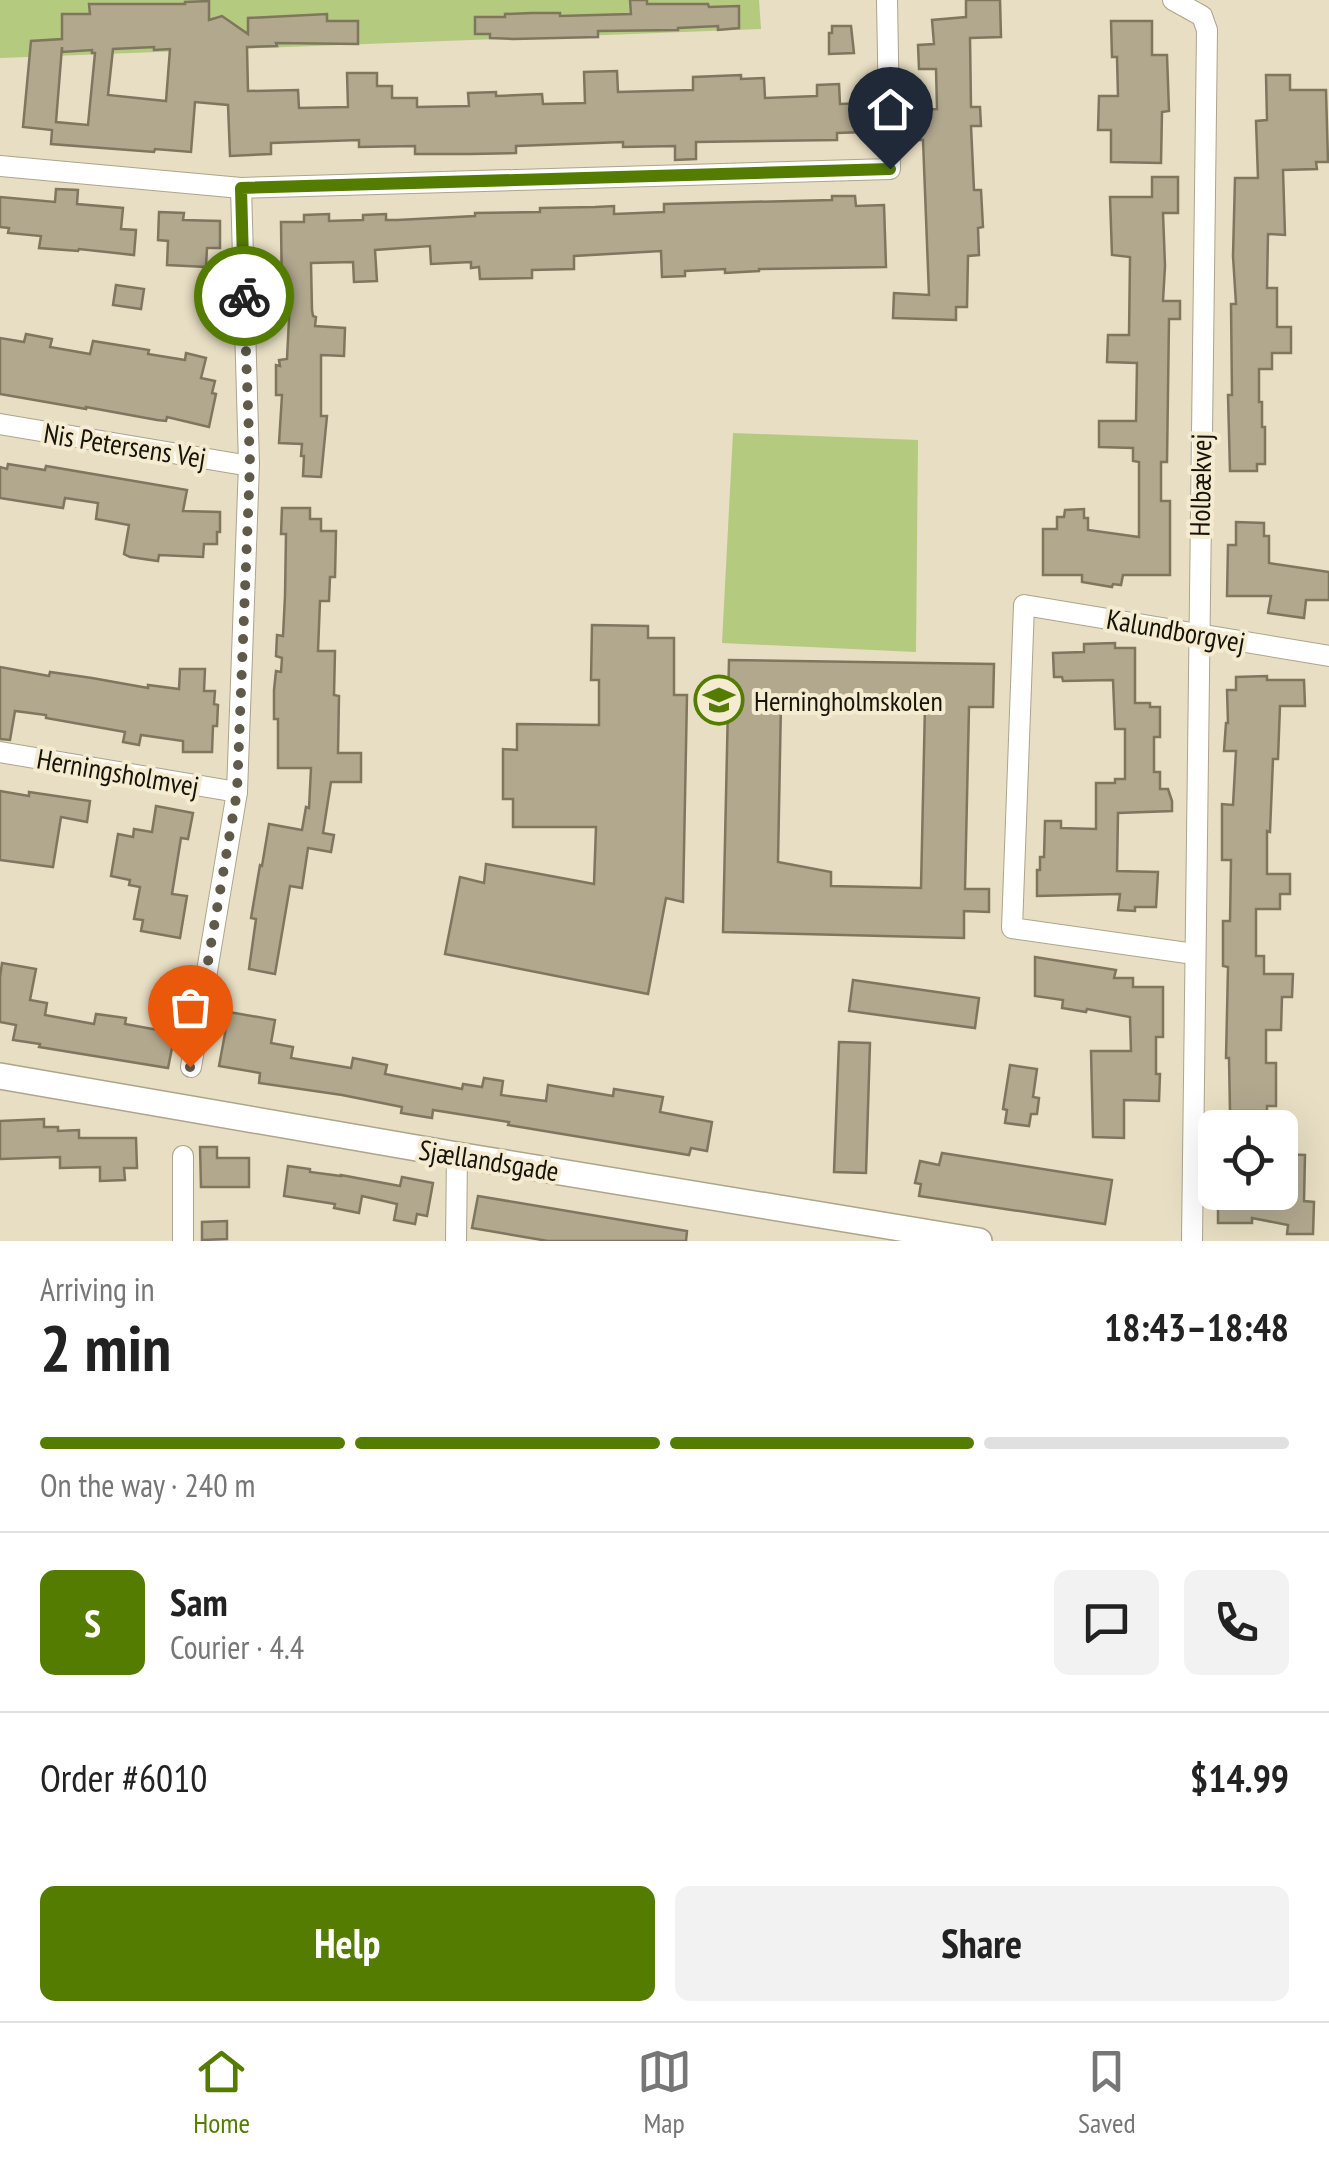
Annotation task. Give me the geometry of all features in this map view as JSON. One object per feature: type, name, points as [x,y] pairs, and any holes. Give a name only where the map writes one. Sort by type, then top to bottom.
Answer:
[{"type":"street","points":[[0,166],[241,188],[890,169],[887,0]]},
{"type":"street","name":"Holbækvej","points":[[1173,0],[1202,16],[1207,30],[1192,1241]]},
{"type":"street","points":[[190,1067],[237,792],[250,464],[241,188]]},
{"type":"street","name":"Nis Petersens Vej","points":[[0,424],[250,464]]},
{"type":"street","name":"Kalundborgvej","points":[[1194,954],[1012,928],[1024,605],[1329,656]]},
{"type":"street","name":"Herningsholmvej","points":[[0,752],[237,792]]},
{"type":"street","name":"Sjællandsgade","points":[[0,1076],[975,1241]]},
{"type":"street","points":[[456,1241],[458,1155]]},
{"type":"street","points":[[183,1156],[184,1241]]},
{"type":"green space","points":[[0,0],[759,0],[761,29],[0,58]]},
{"type":"green space","points":[[733,433],[918,440],[916,652],[722,643]]},
{"type":"building","points":[[630,0],[647,0],[647,4],[739,6],[739,28],[598,31],[598,37],[513,39],[475,34],[475,17],[631,14]]},
{"type":"building","points":[[966,0],[1000,0],[1001,37],[970,38],[971,107],[980,107],[981,126],[971,126],[974,190],[981,190],[983,227],[978,228],[979,255],[968,256],[967,307],[956,307],[956,320],[893,318],[894,293],[929,295],[923,140],[919,140],[917,110],[937,109],[936,69],[919,69],[918,45],[934,44],[932,20],[966,17]]},
{"type":"building","points":[[209,1],[209,20],[222,16],[248,34],[248,18],[327,14],[327,21],[358,21],[358,44],[276,43],[277,46],[247,47],[248,91],[298,90],[299,108],[348,107],[347,73],[377,73],[377,86],[392,86],[392,98],[417,98],[417,107],[469,106],[468,93],[496,92],[496,96],[542,94],[543,104],[585,103],[584,72],[617,71],[618,92],[693,90],[693,77],[741,75],[741,79],[764,78],[765,98],[817,96],[817,85],[839,84],[840,104],[863,103],[864,132],[837,133],[837,140],[696,142],[696,159],[675,160],[675,146],[623,147],[623,142],[516,146],[516,153],[470,154],[415,154],[415,146],[359,147],[359,140],[271,143],[271,154],[230,156],[228,105],[195,102],[191,152],[51,144],[52,130],[23,127],[31,41],[62,39],[62,14],[90,14],[89,4]],"holes":[[[62,47],[62,52],[95,53],[88,125],[56,122]],[[113,49],[170,49],[166,101],[108,95]]]},
{"type":"building","points":[[1111,21],[1152,21],[1152,55],[1167,55],[1169,111],[1162,112],[1161,163],[1111,162],[1111,130],[1098,130],[1099,96],[1118,96]]},
{"type":"building","points":[[832,26],[851,26],[854,53],[829,54]]},
{"type":"building","points":[[1266,75],[1290,75],[1290,90],[1326,90],[1328,162],[1316,162],[1317,169],[1283,170],[1285,235],[1268,234],[1267,288],[1277,288],[1277,327],[1291,327],[1291,353],[1272,353],[1272,369],[1259,369],[1265,464],[1257,464],[1257,471],[1230,471],[1228,395],[1232,395],[1231,304],[1236,304],[1235,178],[1258,178],[1256,121],[1267,120]]},
{"type":"building","points":[[1152,177],[1178,177],[1178,213],[1163,213],[1163,301],[1180,301],[1180,319],[1169,319],[1167,462],[1161,462],[1161,501],[1170,501],[1170,575],[1123,575],[1121,585],[1112,587],[1082,582],[1082,575],[1043,575],[1043,529],[1057,529],[1057,517],[1064,517],[1065,510],[1084,509],[1088,530],[1139,537],[1139,462],[1133,461],[1133,448],[1099,447],[1099,421],[1136,421],[1137,363],[1107,362],[1108,335],[1129,335],[1130,257],[1112,255],[1110,197],[1152,197]]},
{"type":"building","points":[[56,189],[78,190],[77,204],[123,208],[121,229],[136,230],[134,255],[39,248],[41,236],[8,233],[9,228],[0,227],[0,197],[55,202]]},
{"type":"building","points":[[832,196],[855,196],[856,206],[884,205],[886,267],[725,273],[725,269],[685,271],[685,276],[662,277],[661,251],[574,256],[574,269],[532,270],[532,278],[480,279],[479,267],[471,268],[471,262],[431,264],[430,246],[375,250],[377,281],[354,282],[353,262],[311,263],[315,326],[345,328],[344,356],[321,355],[321,416],[327,416],[321,477],[303,476],[302,444],[279,443],[282,395],[276,395],[276,365],[287,359],[290,299],[282,299],[281,222],[304,222],[304,215],[329,214],[329,221],[363,220],[363,215],[386,214],[386,220],[397,220],[614,206],[614,214],[664,212],[664,204],[832,200]]},
{"type":"building","points":[[159,212],[184,213],[183,220],[220,221],[220,248],[207,248],[206,267],[167,265],[168,241],[158,240]]},
{"type":"building","points":[[116,285],[144,289],[141,309],[113,305]]},
{"type":"building","points":[[26,334],[52,339],[50,347],[90,354],[93,341],[185,360],[186,353],[206,358],[201,378],[215,381],[212,393],[216,394],[209,427],[167,417],[166,421],[157,420],[0,394],[0,338],[24,342]]},
{"type":"building","points":[[8,464],[45,470],[46,466],[187,490],[183,511],[220,512],[217,544],[204,544],[203,557],[159,555],[158,561],[130,557],[124,554],[129,525],[96,519],[98,503],[65,498],[63,508],[0,498],[0,467],[7,469]]},
{"type":"building","points":[[282,508],[310,508],[310,519],[321,519],[321,531],[336,531],[335,577],[330,577],[329,601],[320,601],[318,651],[335,651],[338,753],[361,753],[361,782],[331,782],[323,833],[334,835],[331,852],[308,848],[302,888],[290,886],[275,974],[249,969],[256,919],[251,918],[260,865],[269,824],[302,830],[306,807],[309,808],[311,768],[278,768],[274,690],[276,671],[281,672],[282,658],[276,656],[277,635],[283,636],[285,596],[286,534],[281,534]]},
{"type":"building","points":[[1236,522],[1264,523],[1264,536],[1269,536],[1269,563],[1329,572],[1329,600],[1306,600],[1304,618],[1268,613],[1271,596],[1227,596],[1228,545],[1236,545]]},
{"type":"building","points":[[592,625],[648,626],[648,638],[674,638],[674,695],[687,695],[683,902],[666,898],[648,994],[445,954],[460,877],[484,883],[486,864],[594,884],[596,827],[513,827],[513,799],[503,799],[503,749],[517,750],[517,724],[599,725],[599,680],[591,680]]},
{"type":"building","points":[[1115,643],[1115,648],[1135,648],[1135,703],[1160,707],[1160,737],[1154,737],[1154,772],[1160,772],[1160,789],[1168,789],[1172,801],[1172,811],[1118,813],[1117,871],[1158,872],[1156,907],[1135,907],[1135,911],[1118,910],[1120,894],[1037,896],[1045,821],[1061,821],[1061,828],[1096,829],[1096,783],[1125,779],[1125,729],[1115,729],[1113,680],[1063,681],[1062,677],[1054,677],[1053,653],[1084,652],[1084,644]]},
{"type":"building","points":[[729,660],[994,664],[993,707],[969,707],[965,889],[989,889],[989,912],[964,911],[964,938],[723,932]],"holes":[[[781,702],[925,705],[921,888],[831,886],[831,872],[778,862]]]},
{"type":"building","points":[[0,667],[179,689],[180,669],[205,669],[204,691],[215,691],[214,704],[218,705],[212,752],[183,752],[183,741],[141,735],[139,745],[123,742],[125,732],[15,711],[10,740],[0,739]]},
{"type":"building","points":[[1236,677],[1304,680],[1305,706],[1280,706],[1278,759],[1273,759],[1270,832],[1267,831],[1267,874],[1290,874],[1290,894],[1280,894],[1280,909],[1256,909],[1256,956],[1264,956],[1264,974],[1293,974],[1292,997],[1282,997],[1281,1030],[1266,1030],[1266,1063],[1276,1063],[1276,1106],[1267,1106],[1267,1110],[1230,1110],[1226,1058],[1228,967],[1223,966],[1223,921],[1230,921],[1231,860],[1222,860],[1222,804],[1233,805],[1236,751],[1224,751],[1227,690],[1236,690]]},
{"type":"building","points":[[0,791],[90,801],[87,822],[61,817],[53,867],[0,860]]},
{"type":"building","points":[[156,806],[193,813],[188,839],[181,838],[172,894],[187,896],[180,938],[141,931],[143,920],[134,919],[140,887],[111,876],[118,834],[133,837],[134,829],[152,832]]},
{"type":"building","points":[[1035,957],[1116,970],[1114,978],[1133,978],[1133,987],[1163,987],[1163,1037],[1156,1037],[1159,1101],[1124,1100],[1124,1138],[1093,1137],[1091,1051],[1131,1051],[1130,1017],[1062,1008],[1063,1000],[1035,996]]},
{"type":"building","points":[[2,963],[36,969],[30,1000],[47,1003],[45,1015],[94,1024],[96,1014],[126,1018],[125,1024],[175,1033],[168,1068],[13,1040],[16,1025],[0,1022]]},
{"type":"building","points":[[853,980],[979,998],[975,1028],[849,1011]]},
{"type":"building","points":[[229,1012],[275,1020],[271,1043],[293,1047],[291,1058],[351,1068],[353,1058],[387,1065],[385,1074],[462,1089],[463,1084],[482,1087],[484,1078],[503,1081],[501,1095],[546,1101],[548,1085],[613,1096],[614,1089],[663,1097],[660,1112],[712,1122],[707,1151],[691,1148],[689,1155],[433,1110],[432,1118],[401,1113],[402,1107],[259,1083],[260,1073],[219,1066]]},
{"type":"building","points":[[839,1042],[870,1043],[866,1173],[834,1172]]},
{"type":"building","points":[[1010,1065],[1037,1069],[1033,1097],[1039,1098],[1037,1114],[1031,1114],[1029,1126],[1005,1123],[1007,1110],[1003,1109]]},
{"type":"building","points":[[44,1119],[44,1127],[79,1130],[79,1138],[136,1138],[137,1168],[124,1168],[125,1180],[100,1181],[100,1167],[60,1168],[60,1157],[0,1159],[0,1121]]},
{"type":"building","points":[[200,1147],[217,1147],[217,1158],[249,1158],[249,1187],[201,1187]]},
{"type":"building","points":[[942,1153],[1112,1180],[1105,1224],[919,1196],[921,1184],[915,1183],[920,1161],[939,1165]]},
{"type":"building","points":[[1298,1155],[1305,1155],[1304,1201],[1314,1202],[1313,1234],[1287,1234],[1288,1225],[1252,1218],[1252,1223],[1218,1223],[1218,1210],[1298,1210]]},
{"type":"building","points":[[288,1166],[400,1186],[402,1177],[433,1183],[427,1216],[417,1214],[415,1224],[394,1220],[397,1204],[362,1196],[359,1213],[334,1208],[335,1204],[284,1196]]},
{"type":"building","points":[[478,1196],[687,1231],[686,1241],[548,1241],[472,1228]]},
{"type":"building","points":[[227,1221],[227,1239],[202,1240],[202,1222]]},
{"type":"way so far","points":[[190,1067],[237,792],[250,464],[244,296]]},
{"type":"place","name":"Herningholmskolen","points":[[719,700]]},
{"type":"route","points":[[244,296],[241,188],[890,169]]}]
